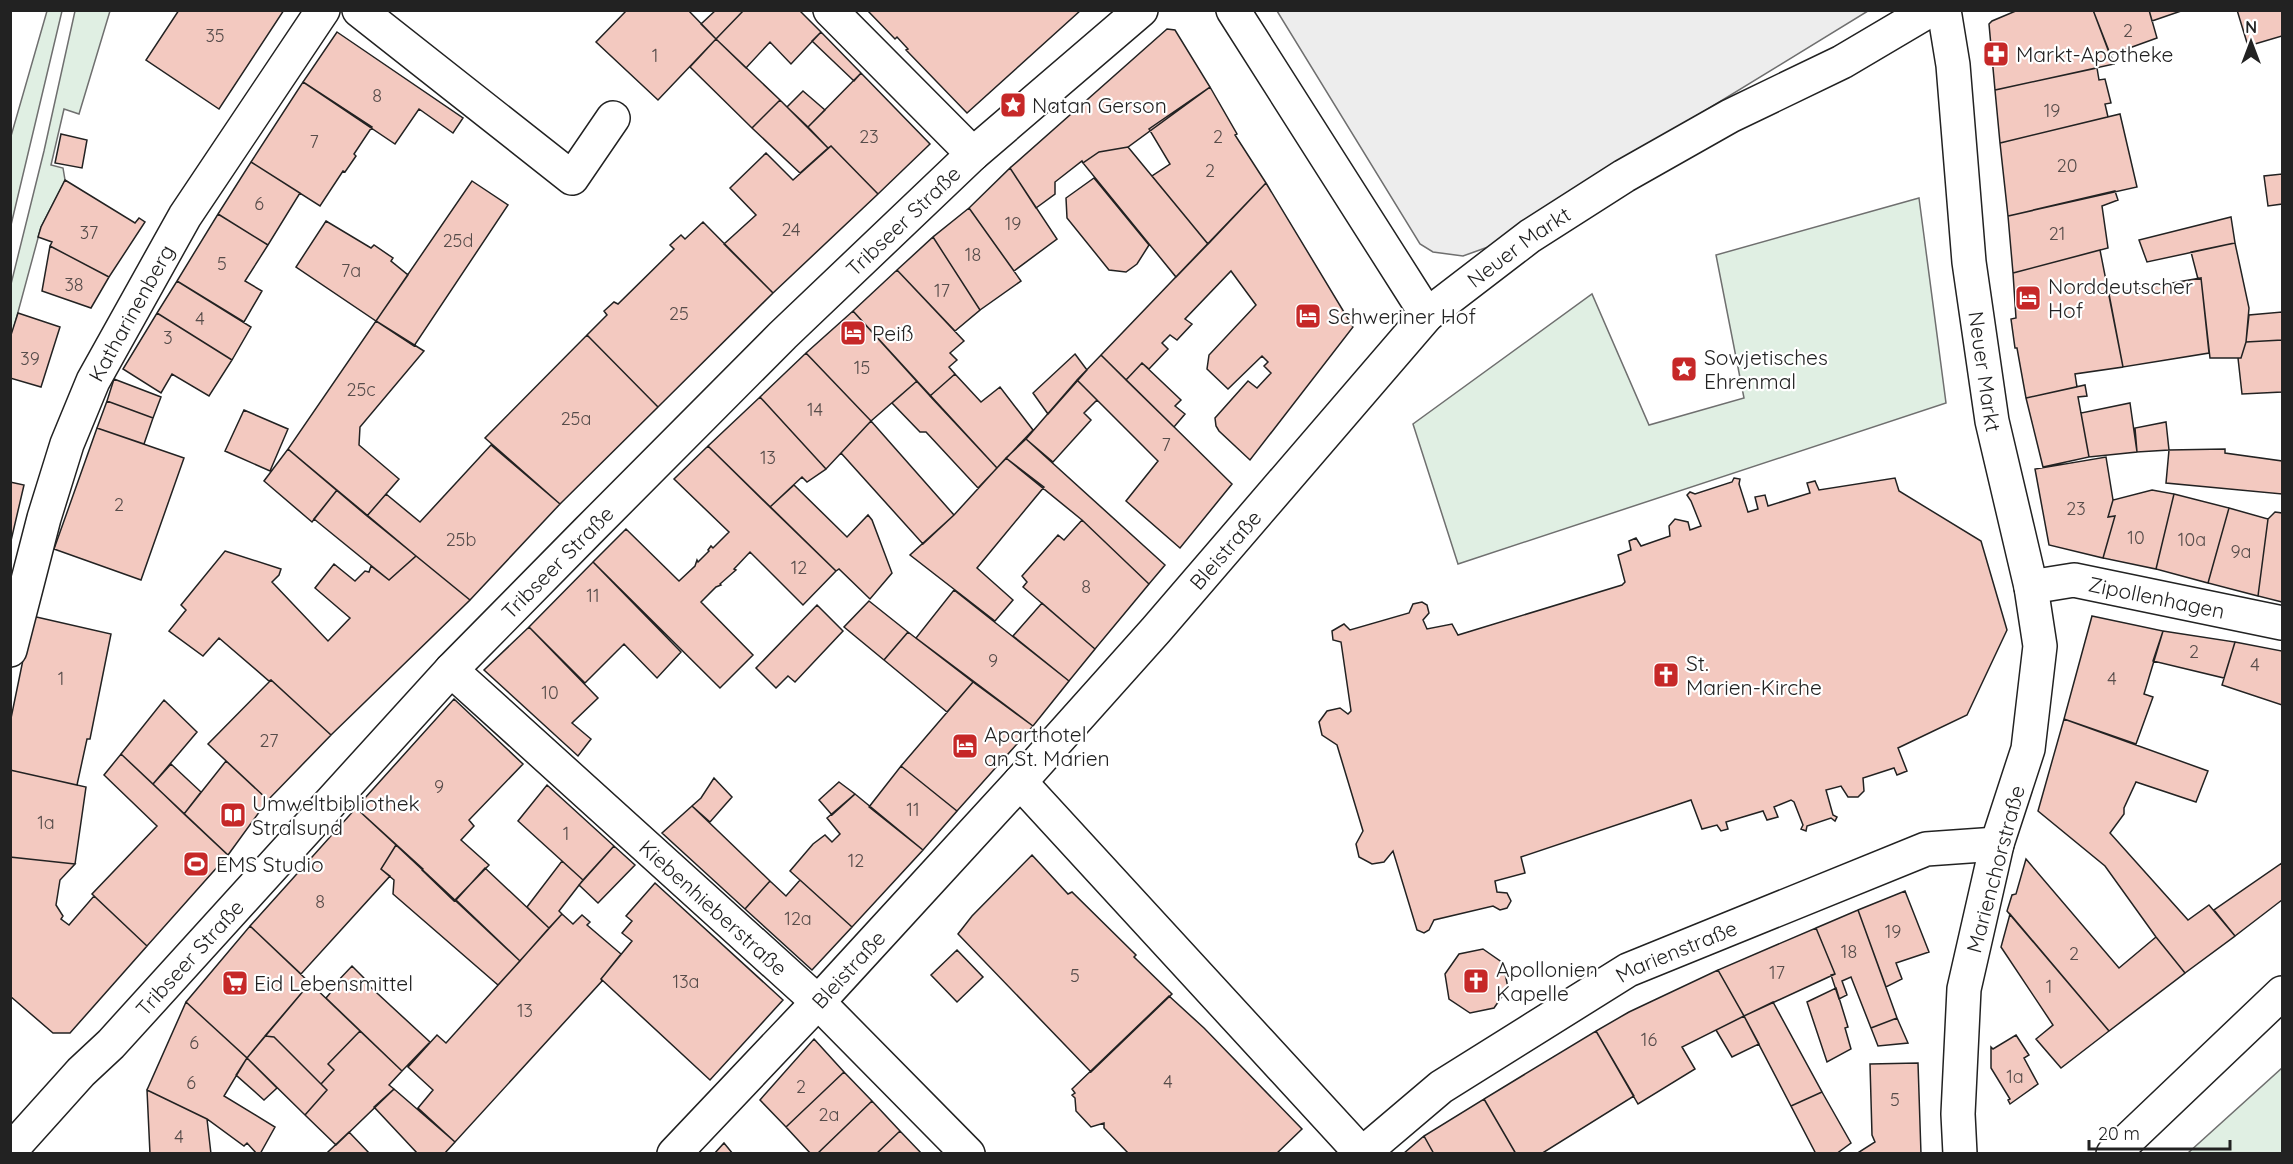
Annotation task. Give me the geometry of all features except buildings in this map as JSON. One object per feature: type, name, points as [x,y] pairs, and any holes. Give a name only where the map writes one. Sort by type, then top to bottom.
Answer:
[{"type":"street","name":"Katharinenberg","points":[[10,650],[44,518],[67,444],[93,381],[185,216],[323,10]]},
{"type":"street","points":[[359,10],[572,178],[613,118]]},
{"type":"street","points":[[830,10],[974,154]]},
{"type":"street","name":"Tribseer Straße","points":[[10,1150],[81,1072],[111,1044],[451,670],[783,335],[974,154],[1141,10]]},
{"type":"street","points":[[1233,10],[1427,315]]},
{"type":"street","name":"Neuer Markt","points":[[1427,315],[1530,236],[1624,176],[1730,116],[1842,62],[1930,10]]},
{"type":"street","name":"Neuer Markt","points":[[1944,10],[1953,65],[1969,262],[1992,422],[2031,587]]},
{"type":"street","name":"Bleistraße","points":[[674,1154],[818,1002],[1020,782],[1164,621],[1427,315]]},
{"type":"street","name":"Zipollenhagen","points":[[2031,587],[2074,580],[2283,623]]},
{"type":"street","name":"Marienchorstraße","points":[[1960,1154],[1958,1114],[1964,989],[1997,844],[2028,749],[2040,646],[2031,587]]},
{"type":"street","name":"Kiebenhieberstraße","points":[[451,670],[818,1002],[968,1154]]},
{"type":"street","points":[[1020,782],[1362,1154]]},
{"type":"street","name":"Marienstraße","points":[[1362,1154],[1441,1087],[1628,970],[1926,849],[1997,844]]},
{"type":"street","points":[[2113,1154],[2283,993]]},
{"type":"green space","points":[[47,11],[62,11],[11,225],[11,136]]},
{"type":"green space","points":[[75,11],[110,11],[79,114],[64,109],[51,165],[63,168],[65,180],[41,227],[11,338],[11,284]]},
{"type":"green space","points":[[1919,198],[1946,403],[1458,564],[1413,424],[1592,294],[1649,425],[1744,398],[1716,255]]},
{"type":"green space","points":[[2282,1068],[2282,1153],[2188,1153]]},
{"type":"shaded area","points":[[1277,11],[1868,11],[1639,151],[1488,247],[1463,256],[1433,252],[1420,244]]},
{"type":"place","name":"Markt-Apotheke","points":[[1996,54]]},
{"type":"place","name":"Natan Gerson","points":[[1013,105]]},
{"type":"place","name":"Norddeutscher Hof","points":[[2028,298]]},
{"type":"place","name":"Schweriner Hof","points":[[1308,316]]},
{"type":"place","name":"Peiß","points":[[853,333]]},
{"type":"place","name":"Sowjetisches Ehrenmal","points":[[1684,369]]},
{"type":"place","name":"St. Marien-Kirche","points":[[1666,675]]},
{"type":"place","name":"Aparthotel an St. Marien","points":[[965,746]]},
{"type":"place","name":"Umweltbibliothek Stralsund","points":[[233,815]]},
{"type":"place","name":"EMS Studio","points":[[196,864]]},
{"type":"place","name":"Apollonien Kapelle","points":[[1476,981]]},
{"type":"place","name":"Eid Lebensmittel","points":[[235,983]]}]
